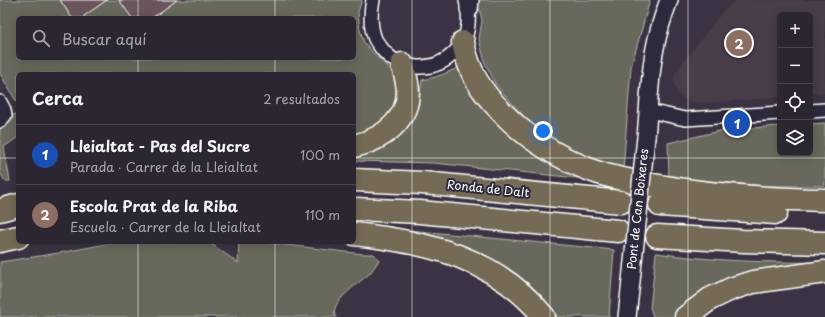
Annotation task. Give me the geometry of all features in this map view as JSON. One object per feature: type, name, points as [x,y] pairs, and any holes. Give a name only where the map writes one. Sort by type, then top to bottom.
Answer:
[{"type":"highway","points":[[463,42],[470,69],[486,94],[509,120],[543,146],[595,172],[625,180],[726,195],[825,200]]},
{"type":"highway","points":[[356,145],[374,139],[386,132],[402,115],[408,96],[407,83],[402,64]]},
{"type":"highway","name":"Ronda de Dalt","points":[[356,180],[423,183],[621,202]]},
{"type":"highway","points":[[660,205],[743,212],[825,214]]},
{"type":"highway","points":[[356,209],[420,212],[618,231]]},
{"type":"highway","points":[[356,234],[414,244],[461,257],[498,275],[527,298],[544,317]]},
{"type":"highway","points":[[657,236],[743,241],[825,243]]},
{"type":"highway","points":[[0,241],[16,237]]},
{"type":"highway","points":[[686,317],[710,299],[731,289],[753,282],[825,272]]},
{"type":"street","points":[[373,0],[370,14],[376,40],[385,52],[395,61],[410,67],[423,68],[438,64],[450,57],[459,48],[463,42],[468,24],[468,3]]},
{"type":"street","name":"Pont de Can Boixeres","points":[[627,317],[649,111],[650,82],[655,47],[668,0]]},
{"type":"street","points":[[0,102],[5,114],[0,121]]},
{"type":"street","points":[[813,111],[825,110]]},
{"type":"street","points":[[649,111],[685,119],[777,113]]},
{"type":"shaded area","points":[[737,0],[825,0],[825,93],[813,94],[813,12],[777,12],[777,97],[708,103],[691,102],[680,96],[674,83],[674,76],[677,70],[724,10]]},
{"type":"green space","points":[[0,0],[362,0],[358,12],[360,30],[364,42],[389,68],[396,78],[398,100],[388,121],[356,137],[356,72],[16,72],[16,101],[0,74]]},
{"type":"green space","points":[[477,0],[650,0],[631,67],[623,171],[585,161],[537,131],[496,85],[485,63],[479,39],[482,20]]},
{"type":"green space","points":[[459,67],[596,180],[434,163],[356,161],[356,151],[396,137],[415,115],[422,80],[441,75]]},
{"type":"green space","points":[[16,114],[16,138],[4,147],[10,181],[5,181],[0,173],[0,124],[9,122],[13,119],[12,116]]},
{"type":"green space","points":[[825,123],[825,186],[763,186],[669,178],[668,143],[724,130],[777,126],[777,156],[813,156],[813,124]]},
{"type":"green space","points":[[409,230],[614,250],[609,317],[557,317],[550,307],[515,274],[481,255],[431,239]]},
{"type":"green space","points":[[106,244],[212,244],[238,263],[239,244],[278,244],[374,254],[379,260],[368,275],[340,300],[334,312],[336,317],[0,317],[0,262]]},
{"type":"green space","points":[[656,253],[740,261],[825,262],[673,317],[656,317],[653,316],[650,308]]},
{"type":"building","points":[[60,0],[107,0],[84,16],[71,16]]},
{"type":"building","points":[[119,0],[177,0],[155,16],[131,16]]},
{"type":"place","name":"Escola Prat de la Riba","points":[[739,43]]},
{"type":"place","name":"Lleialtat - Pas del Sucre","points":[[737,123]]}]
